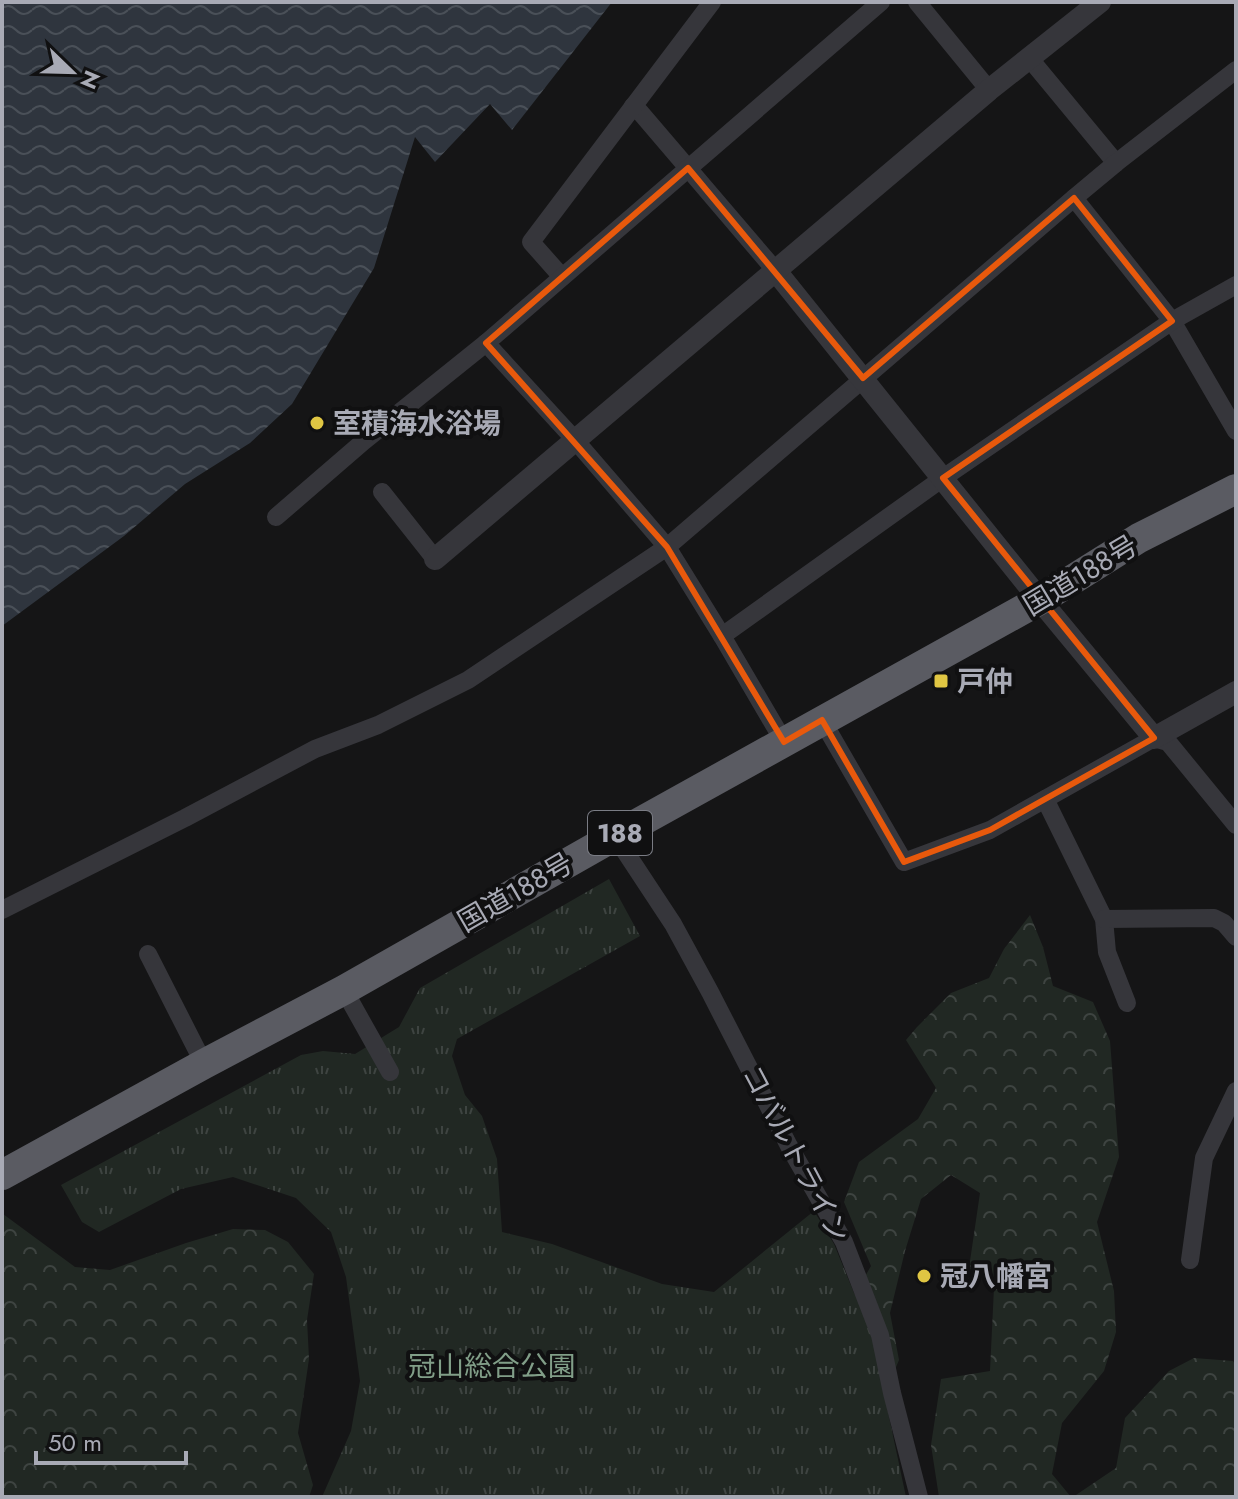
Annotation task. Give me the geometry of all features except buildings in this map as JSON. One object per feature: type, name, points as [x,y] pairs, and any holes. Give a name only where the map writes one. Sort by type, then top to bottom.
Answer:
[{"type":"highway","name":"国道188号","points":[[2,1175],[344,990],[1040,600],[1139,538],[1236,489]]},
{"type":"street","points":[[562,277],[531,242],[712,2]]},
{"type":"street","points":[[276,517],[486,343],[881,2]]},
{"type":"street","points":[[917,2],[989,90]]},
{"type":"street","points":[[382,492],[435,559],[989,90],[1100,2]]},
{"type":"street","points":[[1030,59],[1116,163]]},
{"type":"street","points":[[2,910],[315,749],[378,725],[468,680],[667,547],[1074,198],[1236,70]]},
{"type":"street","points":[[633,106],[775,270],[1154,738],[1168,742],[1234,820]]},
{"type":"street","points":[[1074,198],[1172,321],[1236,431]]},
{"type":"street","points":[[722,636],[943,478],[1172,321],[1236,285]]},
{"type":"street","points":[[486,343],[667,547],[784,742]]},
{"type":"street","points":[[822,720],[904,862],[990,830],[1236,692]]},
{"type":"street","points":[[1045,799],[1104,919],[1107,952],[1127,1003]]},
{"type":"street","name":"コバルトライン","points":[[615,836],[673,924],[789,1146],[844,1242],[880,1335],[919,1497]]},
{"type":"street","points":[[1104,919],[1214,918],[1224,923],[1236,937]]},
{"type":"street","points":[[148,954],[204,1064]]},
{"type":"street","points":[[344,990],[390,1072]]},
{"type":"street","points":[[1190,1260],[1204,1158],[1236,1091]]},
{"type":"highlighted area","points":[[688,168],[863,378],[1074,198],[1172,321],[943,478],[1154,738],[990,830],[904,862],[822,720],[784,742],[667,547],[486,343]]},
{"type":"green space","name":"冠山総合公園","points":[[609,879],[640,936],[457,1039],[452,1056],[465,1095],[482,1116],[497,1159],[502,1232],[552,1244],[662,1284],[714,1292],[814,1211],[834,1244],[872,1337],[906,1497],[322,1497],[351,1431],[360,1381],[346,1277],[331,1232],[296,1198],[233,1177],[181,1189],[99,1232],[82,1222],[61,1185],[301,1055],[323,1051],[355,1054],[399,1027],[420,988]]},
{"type":"green space","points":[[1030,915],[1043,947],[1053,986],[1093,1002],[1110,1041],[1119,1157],[1097,1222],[1114,1291],[1116,1332],[1104,1371],[1062,1423],[1052,1474],[1071,1497],[939,1497],[931,1445],[941,1379],[990,1371],[994,1288],[969,1268],[980,1193],[951,1175],[921,1199],[890,1313],[899,1360],[868,1433],[841,1318],[871,1266],[844,1202],[859,1162],[918,1119],[936,1088],[906,1040],[951,993],[989,978],[1004,949]]},
{"type":"green space","points":[[3,1214],[75,1267],[110,1270],[233,1229],[265,1230],[288,1242],[314,1274],[307,1320],[309,1359],[298,1433],[313,1485],[309,1497],[2,1497]]},
{"type":"green space","points":[[1194,1358],[1233,1361],[1236,1366],[1236,1497],[1073,1497],[1116,1468],[1125,1418],[1169,1371]]},
{"type":"water","points":[[2,2],[612,2],[512,130],[490,104],[435,162],[415,137],[374,268],[292,404],[250,443],[185,484],[124,536],[2,626]]},
{"type":"place","name":"室積海水浴場","points":[[317,423]]},
{"type":"place","name":"戸仲","points":[[941,681]]},
{"type":"place","name":"冠八幡宮","points":[[924,1276]]}]
